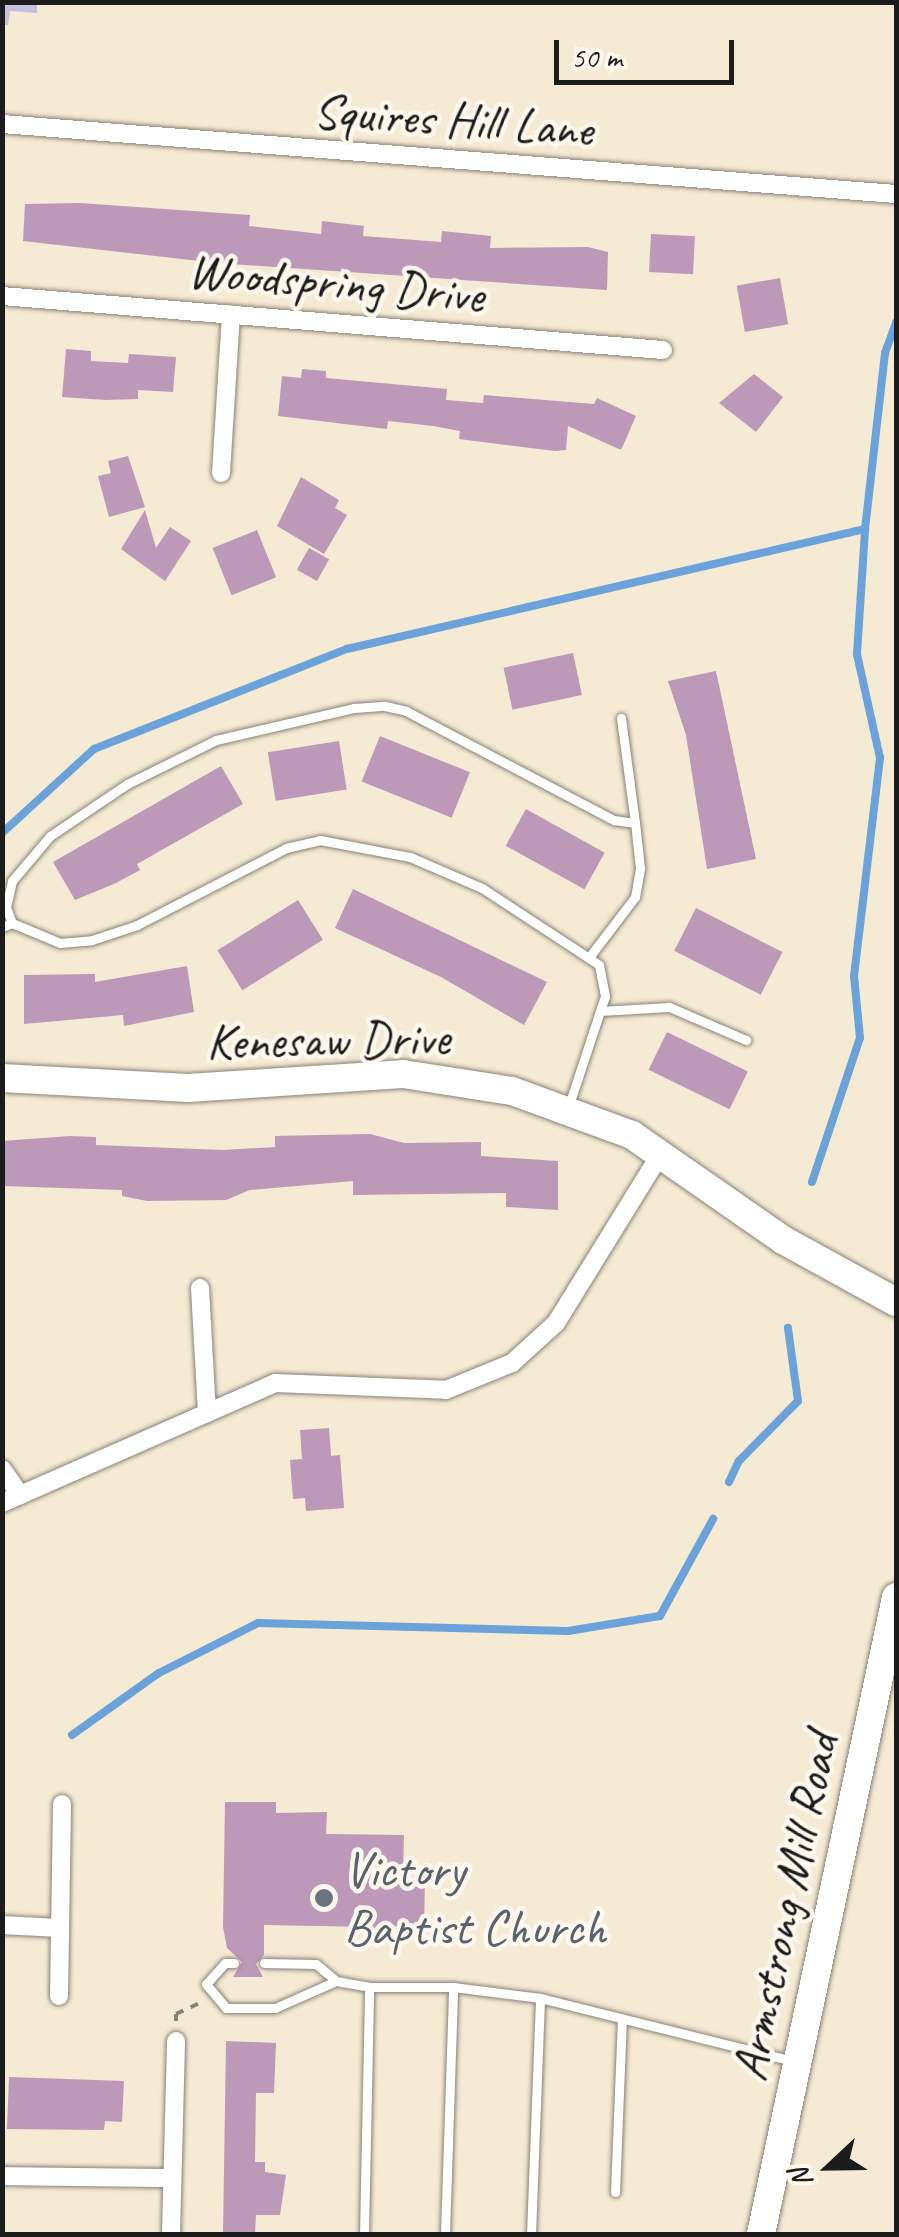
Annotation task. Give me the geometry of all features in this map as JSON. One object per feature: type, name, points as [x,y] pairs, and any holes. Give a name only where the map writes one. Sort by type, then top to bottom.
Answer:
[{"type":"street","name":"Squires Hill Lane","points":[[2,124],[896,194]]},
{"type":"street","name":"Woodspring Drive","points":[[2,296],[663,350]]},
{"type":"street","points":[[221,473],[231,314]]},
{"type":"street","name":"Kenesaw Drive","points":[[2,1078],[188,1088],[403,1074],[569,1106],[661,1153],[784,1240],[896,1302]]},
{"type":"street","points":[[2,1469],[11,1499],[275,1383],[446,1390],[512,1363],[556,1323],[661,1153]]},
{"type":"street","points":[[200,1288],[207,1413]]},
{"type":"street","name":"Armstrong Mill Road","points":[[761,2234],[896,1597]]},
{"type":"street","points":[[59,1996],[62,1804]]},
{"type":"street","points":[[2,1925],[59,1928]]},
{"type":"street","points":[[171,2234],[176,2041]]},
{"type":"street","points":[[2,2176],[172,2178]]},
{"type":"lane","points":[[569,1106],[605,996],[599,965],[482,888],[410,857],[320,840],[286,848],[152,918],[92,940],[60,943],[7,925],[6,907],[12,882],[71,818],[216,740],[354,708],[406,711],[614,820],[635,823]]},
{"type":"lane","points":[[590,956],[635,896],[640,868],[621,718]]},
{"type":"lane","points":[[600,1011],[669,1007],[746,1040]]},
{"type":"lane","points":[[234,1963],[212,1974],[206,1984],[212,1998],[226,2008],[276,2008],[336,1981]]},
{"type":"lane","points":[[264,1964],[316,1964],[336,1981],[368,1987],[453,1987],[540,1998],[798,2063]]},
{"type":"lane","points":[[364,2234],[368,1987]]},
{"type":"lane","points":[[446,2234],[453,1987]]},
{"type":"lane","points":[[532,2234],[540,1998]]},
{"type":"lane","points":[[615,2192],[622,2019]]},
{"type":"path","points":[[176,2041],[176,2014],[212,1998]]},
{"type":"shaded area","points":[[2,3],[37,3],[37,13],[10,11],[8,25],[3,25]]},
{"type":"building","points":[[80,203],[250,215],[249,226],[321,234],[322,221],[364,226],[363,236],[441,242],[442,231],[491,236],[490,248],[588,247],[608,252],[607,290],[217,263],[23,241],[25,204]]},
{"type":"building","points":[[651,234],[695,236],[693,274],[649,272]]},
{"type":"building","points":[[780,278],[788,324],[745,332],[737,286]]},
{"type":"building","points":[[66,349],[91,351],[91,361],[128,363],[129,354],[176,357],[173,392],[138,390],[138,399],[62,397]]},
{"type":"building","points":[[302,369],[326,371],[326,378],[447,389],[446,400],[483,403],[484,395],[594,404],[597,398],[636,416],[621,450],[568,426],[566,450],[555,451],[459,439],[460,431],[433,426],[388,421],[387,429],[278,416],[282,376],[301,378]]},
{"type":"building","points":[[754,374],[783,397],[756,432],[719,403]]},
{"type":"building","points":[[128,456],[145,507],[109,517],[98,476],[111,473],[108,461]]},
{"type":"building","points":[[301,477],[339,500],[335,508],[347,515],[324,554],[277,526]]},
{"type":"building","points":[[145,510],[156,548],[170,527],[191,541],[165,581],[121,549]]},
{"type":"building","points":[[257,530],[276,577],[232,595],[212,548]]},
{"type":"building","points":[[309,548],[329,559],[317,581],[297,570]]},
{"type":"building","points":[[573,653],[582,695],[512,710],[504,668]]},
{"type":"building","points":[[716,671],[756,859],[707,869],[686,735],[668,681]]},
{"type":"building","points":[[380,736],[470,772],[452,818],[362,781]]},
{"type":"building","points":[[339,741],[347,789],[276,801],[268,752]]},
{"type":"building","points":[[221,766],[243,804],[137,864],[140,870],[75,900],[53,862]]},
{"type":"building","points":[[526,809],[605,853],[584,889],[506,846]]},
{"type":"building","points":[[353,889],[547,982],[524,1025],[441,977],[335,928]]},
{"type":"building","points":[[298,900],[323,940],[242,990],[217,950]]},
{"type":"building","points":[[696,908],[782,952],[761,995],[674,951]]},
{"type":"building","points":[[187,966],[194,1012],[124,1026],[123,1015],[24,1024],[24,975],[95,974],[95,982]]},
{"type":"building","points":[[667,1032],[748,1071],[729,1109],[649,1070]]},
{"type":"building","points":[[370,1134],[404,1143],[481,1142],[481,1156],[558,1161],[558,1210],[506,1207],[506,1193],[353,1195],[353,1181],[250,1190],[226,1200],[147,1201],[122,1196],[122,1190],[2,1186],[2,1141],[96,1137],[96,1145],[223,1150],[275,1147],[275,1136]]},
{"type":"building","points":[[329,1428],[331,1456],[340,1455],[344,1508],[306,1511],[305,1498],[293,1499],[290,1460],[302,1459],[300,1430]]},
{"type":"building","name":"Victory Baptist Church","points":[[225,1802],[276,1802],[276,1813],[327,1812],[326,1834],[404,1835],[403,1878],[425,1879],[424,1928],[404,1927],[387,1944],[370,1927],[264,1925],[264,1955],[256,1964],[263,1977],[233,1977],[242,1962],[227,1948],[223,1927]]},
{"type":"building","points":[[226,2041],[276,2043],[274,2093],[256,2093],[255,2162],[265,2162],[265,2172],[286,2175],[280,2215],[256,2215],[255,2234],[223,2234]]},
{"type":"building","points":[[9,2077],[124,2081],[122,2122],[105,2121],[104,2130],[7,2129]]},
{"type":"waterway","points":[[2,833],[94,749],[347,649],[865,529],[885,353],[896,322]]},
{"type":"waterway","points":[[812,1182],[860,1038],[854,976],[880,758],[857,654],[865,529]]},
{"type":"waterway","points":[[729,1482],[739,1461],[798,1401],[788,1328]]},
{"type":"waterway","points":[[72,1735],[159,1673],[258,1623],[568,1631],[660,1616],[713,1519]]},
{"type":"place","name":"Victory Baptist Church","points":[[324,1898]]}]
